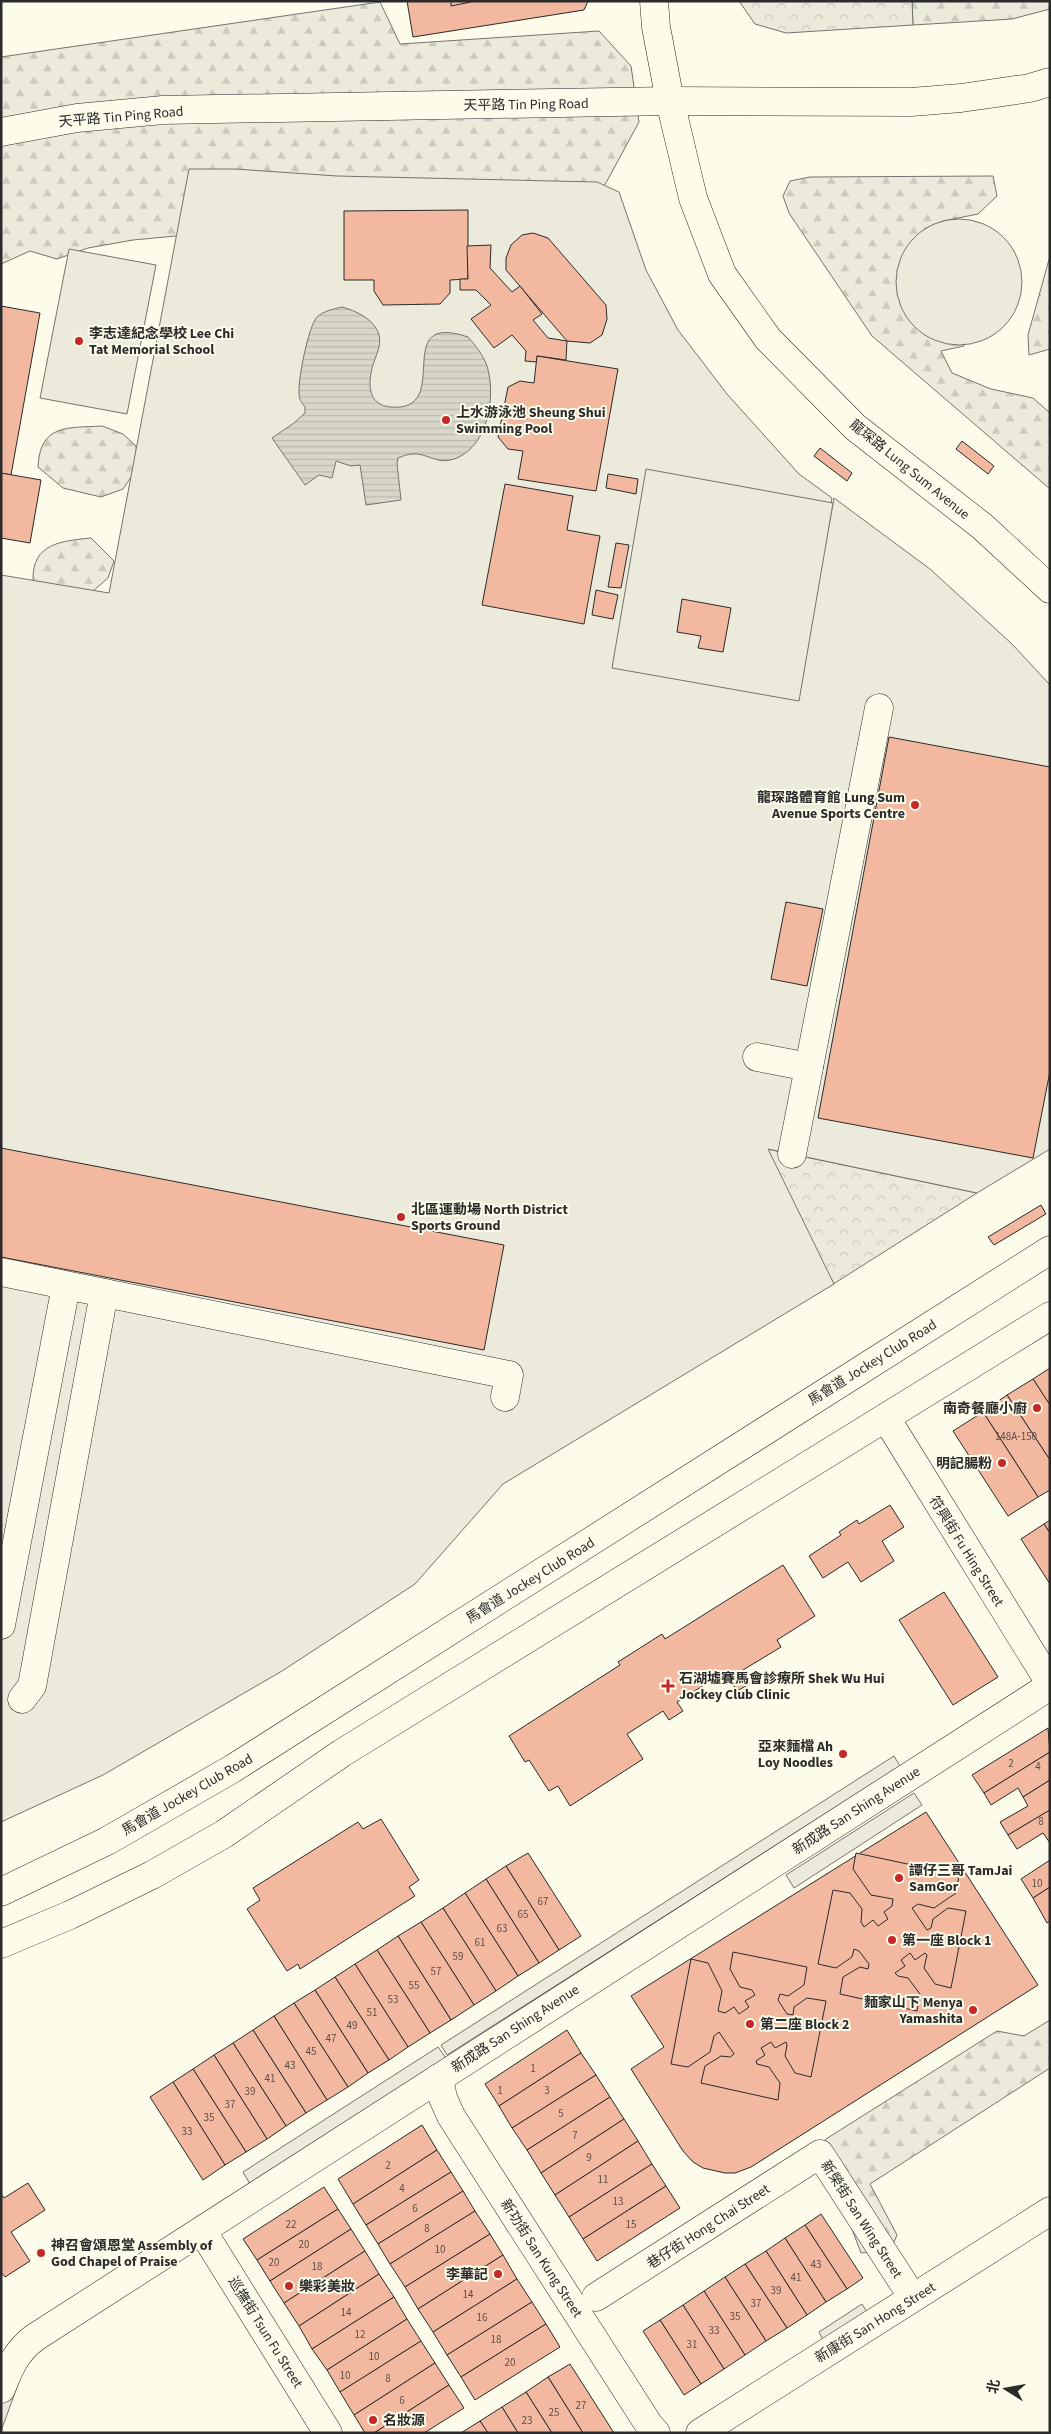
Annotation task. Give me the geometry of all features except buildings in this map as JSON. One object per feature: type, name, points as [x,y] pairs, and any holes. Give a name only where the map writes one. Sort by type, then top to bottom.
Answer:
[{"type":"street","name":"龍琛路 Lung Sum Avenue","points":[[654,1],[656,27],[670,101],[693,198],[722,274],[768,339],[855,428],[983,527],[1050,588]]},
{"type":"street","name":"天平路 Tin Ping Road","points":[[1,132],[77,118],[163,110],[670,101],[911,102],[961,98],[1030,88],[1050,82]]},
{"type":"street","points":[[792,1154],[879,708]]},
{"type":"street","points":[[757,1057],[809,1067]]},
{"type":"street","name":"馬會道 Jockey Club Road","points":[[1,1892],[107,1841],[232,1769],[1050,1250]]},
{"type":"street","points":[[1,1272],[508,1374],[506,1396]]},
{"type":"street","points":[[1,1625],[66,1286]]},
{"type":"street","points":[[22,1699],[32,1686],[104,1293]]},
{"type":"street","points":[[1,1944],[70,1915],[152,1876],[224,1834],[342,1753],[1050,1316]]},
{"type":"street","name":"符興街 Fu Hing Street","points":[[886,1418],[1050,1684]]},
{"type":"street","name":"新成路 San Shing Avenue","points":[[1,2389],[10,2365],[21,2348],[1050,1684]]},
{"type":"street","name":"新功街 San Kung Street","points":[[439,2078],[443,2098],[451,2116],[649,2425],[656,2433]]},
{"type":"street","name":"新榮街 San Wing Street","points":[[820,2154],[904,2284]]},
{"type":"street","name":"巷仔街 Hong Chai Street","points":[[596,2297],[820,2154]]},
{"type":"street","name":"新康街 San Hong Street","points":[[700,2433],[1050,2211]]},
{"type":"street","name":"巡撫街 Tsun Fu Street","points":[[203,2232],[328,2433]]},
{"type":"green space","points":[[739,1],[912,1],[913,25],[786,33],[755,24]]},
{"type":"green space","points":[[912,1],[1050,1],[1050,9],[1012,19],[913,25]]},
{"type":"green space","points":[[380,2],[400,44],[599,31],[631,66],[639,122],[601,192],[191,231],[176,236],[133,240],[88,248],[57,259],[30,251],[1,264],[1,57]]},
{"type":"green space","name":"北區運動場 North District Sports Ground","points":[[189,169],[235,169],[337,176],[597,182],[619,192],[646,270],[678,330],[727,394],[799,474],[832,498],[818,585],[834,498],[930,569],[1012,644],[1050,685],[1050,1149],[977,1193],[768,1149],[834,1284],[503,1484],[415,1584],[282,1671],[103,1775],[1,1822],[1,575],[109,593]]},
{"type":"green space","points":[[993,176],[997,196],[978,214],[943,221],[924,229],[964,346],[941,351],[952,373],[991,389],[1033,398],[1050,413],[1050,489],[872,336],[789,213],[783,196],[790,181],[810,177]]},
{"type":"green space","points":[[959,219],[983,224],[994,229],[1004,237],[1012,247],[1017,258],[1022,282],[1017,306],[1012,317],[1004,327],[994,335],[983,340],[959,345],[935,340],[924,335],[914,327],[906,317],[901,306],[896,282],[901,258],[906,247],[914,237],[924,229],[935,224]]},
{"type":"green space","points":[[69,249],[156,265],[127,414],[40,398]]},
{"type":"green space","points":[[1050,256],[1050,349],[1029,355],[1028,335]]},
{"type":"green space","points":[[102,426],[123,434],[136,446],[137,468],[123,489],[101,497],[63,488],[38,467],[40,453],[44,443],[50,436],[58,431],[67,429]]},
{"type":"green space","points":[[91,538],[114,561],[108,578],[93,591],[77,600],[47,596],[33,580],[34,568],[43,551],[60,543]]},
{"type":"green space","points":[[767,1149],[977,1193],[827,1288],[667,1379]]},
{"type":"green space","points":[[1050,2020],[1050,2068],[870,2184],[897,2235],[891,2249],[861,2253],[847,2216],[817,2169],[826,2139],[997,2031],[1024,2036]]},
{"type":"shaded area","points":[[342,307],[356,312],[369,320],[378,332],[380,339],[379,347],[372,370],[370,385],[375,400],[384,406],[409,405],[419,395],[423,380],[426,349],[431,337],[444,333],[468,337],[479,351],[487,366],[490,378],[490,404],[483,430],[476,442],[468,451],[450,460],[444,461],[418,454],[409,454],[398,458],[401,500],[366,505],[360,465],[351,466],[336,461],[332,478],[319,475],[305,485],[272,438],[305,413],[305,407],[299,397],[299,386],[310,331],[317,317],[329,310]]},
{"type":"shaded area","points":[[646,469],[833,503],[799,701],[612,668]]},
{"type":"shaded area","points":[[894,1756],[900,1766],[447,2055],[441,2045]]},
{"type":"shaded area","points":[[914,1793],[922,1805],[794,1888],[786,1875]]},
{"type":"shaded area","points":[[438,2047],[446,2058],[250,2184],[243,2172]]},
{"type":"shaded area","points":[[862,2304],[867,2312],[823,2340],[819,2332]]},
{"type":"shaded area","points":[[24,2368],[1,2431],[1,2401]]},
{"type":"place","name":"李志達紀念學校 Lee Chi Tat Memorial School","points":[[79,341]]},
{"type":"place","name":"上水游泳池 Sheung Shui Swimming Pool","points":[[446,420]]},
{"type":"place","name":"龍琛路體育館 Lung Sum Avenue Sports Centre","points":[[915,805]]},
{"type":"place","name":"北區運動場 North District Sports Ground","points":[[401,1217]]},
{"type":"place","name":"南奇餐廳小廚","points":[[1037,1408]]},
{"type":"place","name":"明記腸粉","points":[[1002,1463]]},
{"type":"place","name":"石湖墟賽馬會診療所 Shek Wu Hui Jockey Club Clinic","points":[[668,1686]]},
{"type":"place","name":"亞來麵檔 Ah Loy Noodles","points":[[843,1754]]},
{"type":"place","name":"譚仔三哥 TamJai SamGor","points":[[899,1878]]},
{"type":"place","name":"第一座 Block 1","points":[[892,1940]]},
{"type":"place","name":"麵家山下 Menya Yamashita","points":[[973,2010]]},
{"type":"place","name":"第二座 Block 2","points":[[750,2024]]},
{"type":"place","name":"神召會頌恩堂 Assembly of God Chapel of Praise","points":[[41,2253]]},
{"type":"place","name":"李華記","points":[[498,2274]]},
{"type":"place","name":"樂彩美妝","points":[[289,2286]]},
{"type":"place","name":"名妝源","points":[[373,2420]]}]
